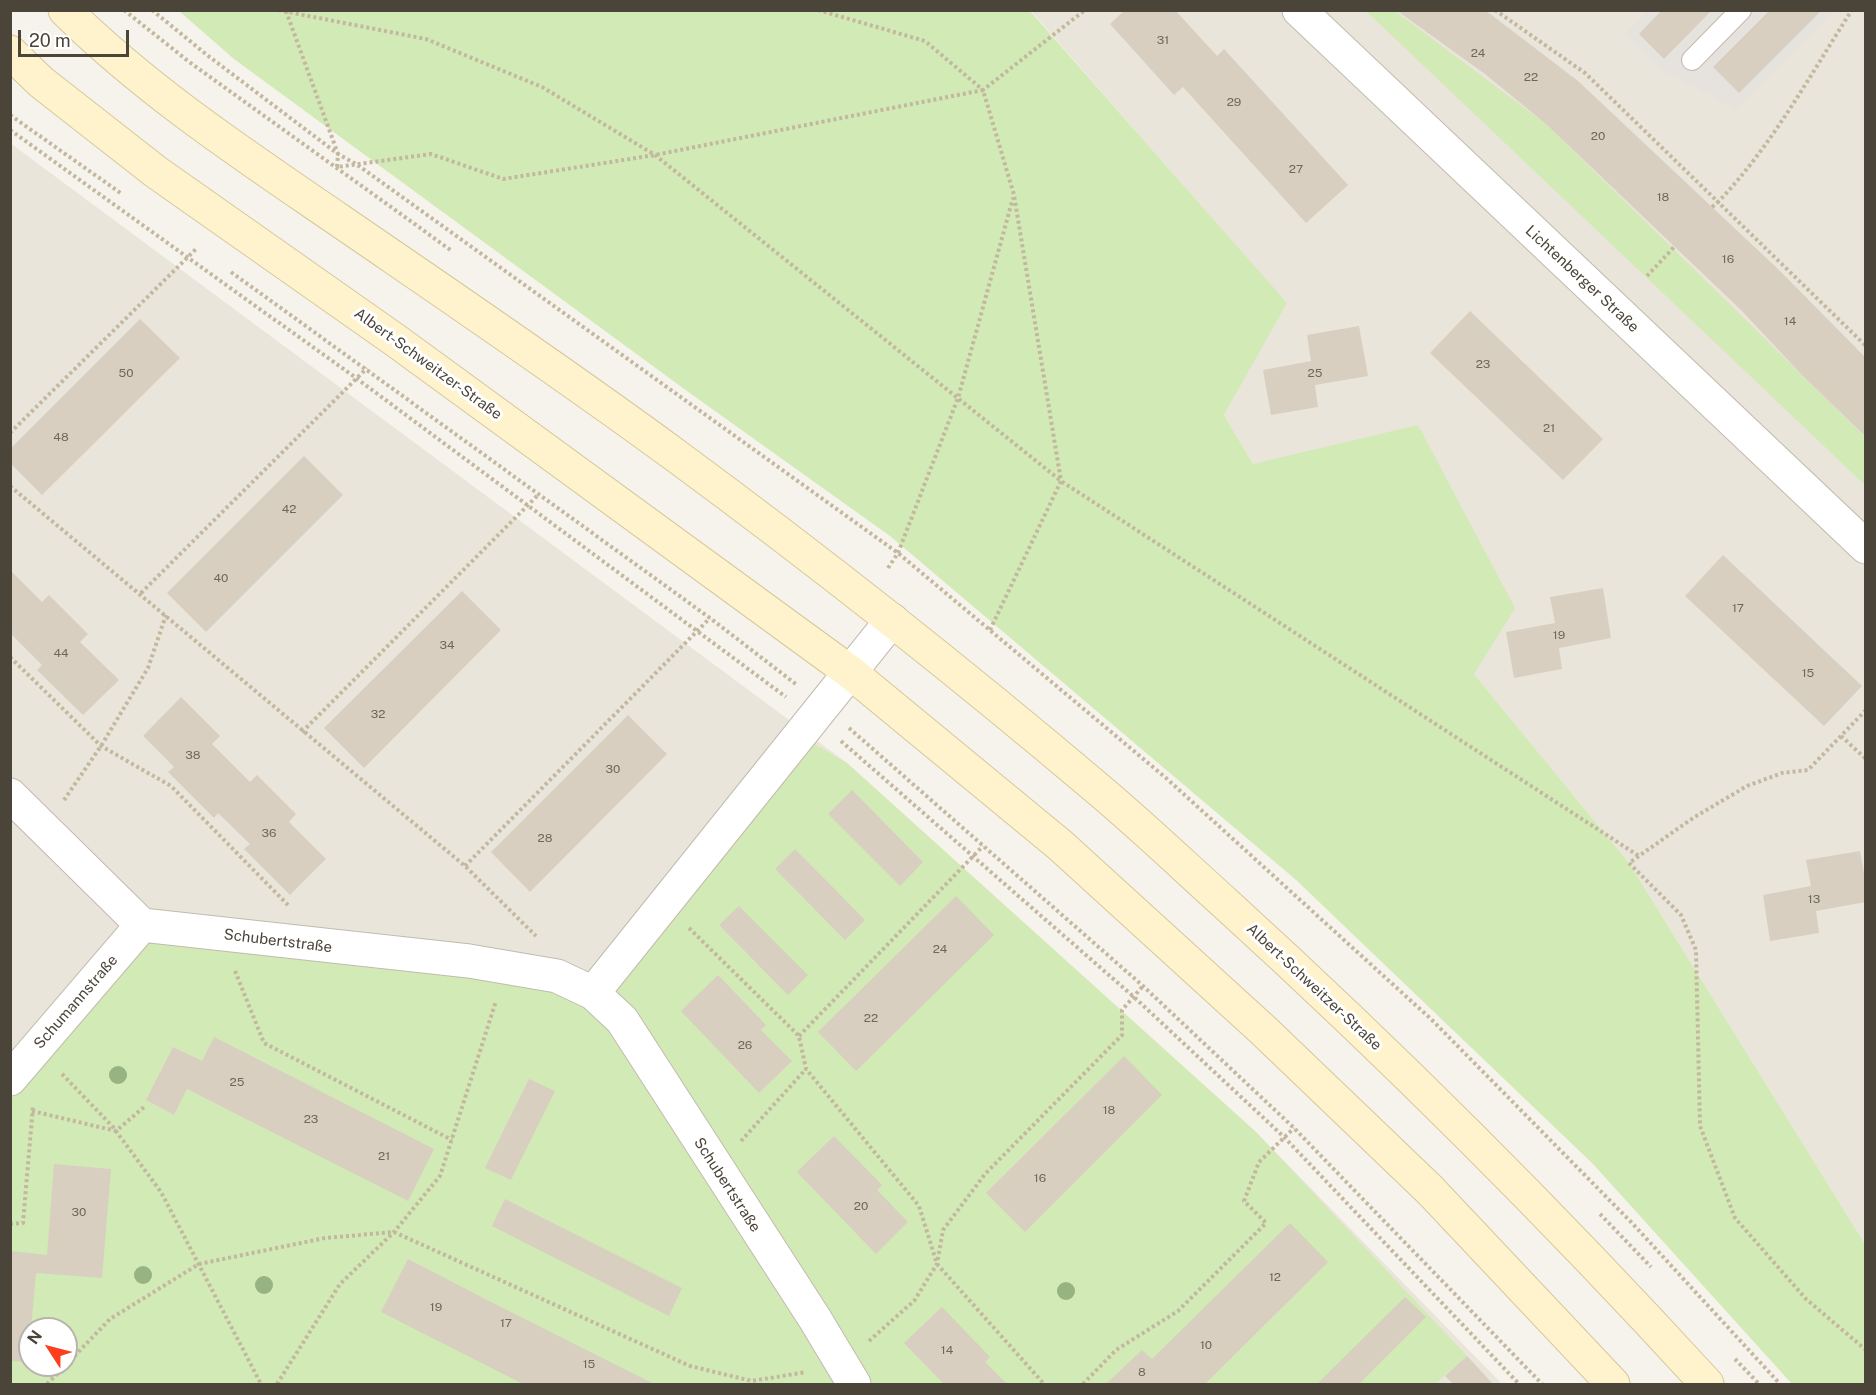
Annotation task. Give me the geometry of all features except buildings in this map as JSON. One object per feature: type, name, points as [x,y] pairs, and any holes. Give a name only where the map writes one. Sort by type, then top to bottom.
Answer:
[{"type":"main road","name":"Albert-Schweitzer-Straße","points":[[65,10],[89,34],[202,126],[664,447],[892,620],[1102,792],[1304,975],[1472,1138],[1639,1310],[1707,1384]]},
{"type":"main road","name":"Albert-Schweitzer-Straße","points":[[10,52],[40,82],[156,172],[395,340],[849,672],[1060,845],[1263,1030],[1430,1190],[1613,1384]]},
{"type":"street","name":"Lichtenberger Straße","points":[[1299,10],[1866,547]]},
{"type":"street","points":[[593,993],[892,620]]},
{"type":"street","points":[[10,795],[46,828],[142,926]]},
{"type":"street","name":"Schubertstraße","points":[[142,926],[469,961],[558,976],[593,993],[622,1020],[815,1319],[848,1375]]},
{"type":"street","name":"Schumannstraße","points":[[22,1090],[38,1047],[142,926]]},
{"type":"lane","points":[[1692,60],[1741,10]]},
{"type":"path","points":[[152,10],[207,55],[338,154],[356,164],[898,553],[1166,778],[1432,1020],[1632,1223],[1780,1384]]},
{"type":"path","points":[[278,10],[426,39],[542,87],[655,155],[1061,481],[1639,856]]},
{"type":"path","points":[[818,10],[925,41],[983,90],[1014,195],[1061,481],[990,630]]},
{"type":"path","points":[[286,11],[338,154],[337,167],[432,154],[503,179],[655,155],[983,90],[1085,10]]},
{"type":"path","points":[[1495,10],[1586,73],[1866,346]]},
{"type":"path","points":[[1712,207],[1740,180],[1852,10]]},
{"type":"path","points":[[10,115],[122,194]]},
{"type":"path","points":[[10,130],[356,378],[695,632],[818,711],[973,855],[1134,997],[1284,1137],[1519,1384]]},
{"type":"path","points":[[888,568],[898,553],[958,398],[1014,195]]},
{"type":"path","points":[[1647,276],[1675,246]]},
{"type":"path","points":[[10,433],[188,256],[197,248],[206,254]]},
{"type":"path","points":[[225,268],[367,368],[538,495],[710,618],[818,711],[983,846],[1143,986],[1294,1128],[1542,1384]]},
{"type":"path","points":[[141,593],[367,368]]},
{"type":"path","points":[[10,486],[141,593],[302,732],[465,866],[542,942]]},
{"type":"path","points":[[302,732],[538,495]]},
{"type":"path","points":[[46,828],[101,746],[148,668],[166,615]]},
{"type":"path","points":[[465,866],[710,618]]},
{"type":"path","points":[[10,657],[101,746],[171,786],[329,947]]},
{"type":"path","points":[[1866,710],[1808,770],[1782,773],[1747,786],[1693,818],[1629,863],[1681,915],[1696,950],[1700,1126],[1735,1218],[1806,1299],[1866,1350]]},
{"type":"path","points":[[1841,736],[1866,759]]},
{"type":"path","points":[[799,1036],[983,846]]},
{"type":"path","points":[[665,904],[799,1036],[806,1069],[919,1206],[937,1263],[1044,1384]]},
{"type":"path","points":[[220,934],[264,1043],[452,1140]]},
{"type":"path","points":[[277,1384],[340,1284],[394,1232],[440,1176],[507,967]]},
{"type":"path","points":[[78,1352],[110,1319],[199,1264],[325,1238],[394,1232],[690,1366],[752,1381],[848,1375],[914,1301],[937,1263],[943,1230],[985,1174],[1122,1035],[1122,1010],[1143,986]]},
{"type":"path","points":[[38,1047],[116,1131],[161,1192],[261,1384]]},
{"type":"path","points":[[716,1168],[806,1069]]},
{"type":"path","points":[[10,1224],[23,1223],[32,1111],[22,1090]]},
{"type":"path","points":[[116,1131],[144,1107]]},
{"type":"path","points":[[32,1111],[116,1131]]},
{"type":"path","points":[[1083,1384],[1116,1350],[1178,1311],[1266,1223],[1244,1201],[1259,1162],[1294,1128]]},
{"type":"shaded area","points":[[1031,11],[1865,11],[1865,1244],[1629,863],[1474,674],[1253,464],[1224,415],[1286,303]]},
{"type":"shaded area","points":[[1647,11],[1835,11],[1737,110],[1660,69],[1625,33]]},
{"type":"shaded area","points":[[10,143],[847,763],[1256,1132],[1502,1384],[11,1384]]},
{"type":"green space","points":[[179,11],[1030,11],[1287,303],[1224,415],[1253,464],[1418,425],[1515,608],[1474,674],[1629,863],[1865,1244],[1865,1384],[1792,1384],[1593,1164],[1295,879],[890,536],[687,391],[234,59]]},
{"type":"green space","points":[[1366,11],[1395,11],[1546,124],[1865,437],[1865,485]]},
{"type":"green space","points":[[799,735],[847,763],[1256,1132],[1467,1356],[1435,1384],[11,1384],[11,1079],[142,925],[593,993]]}]
